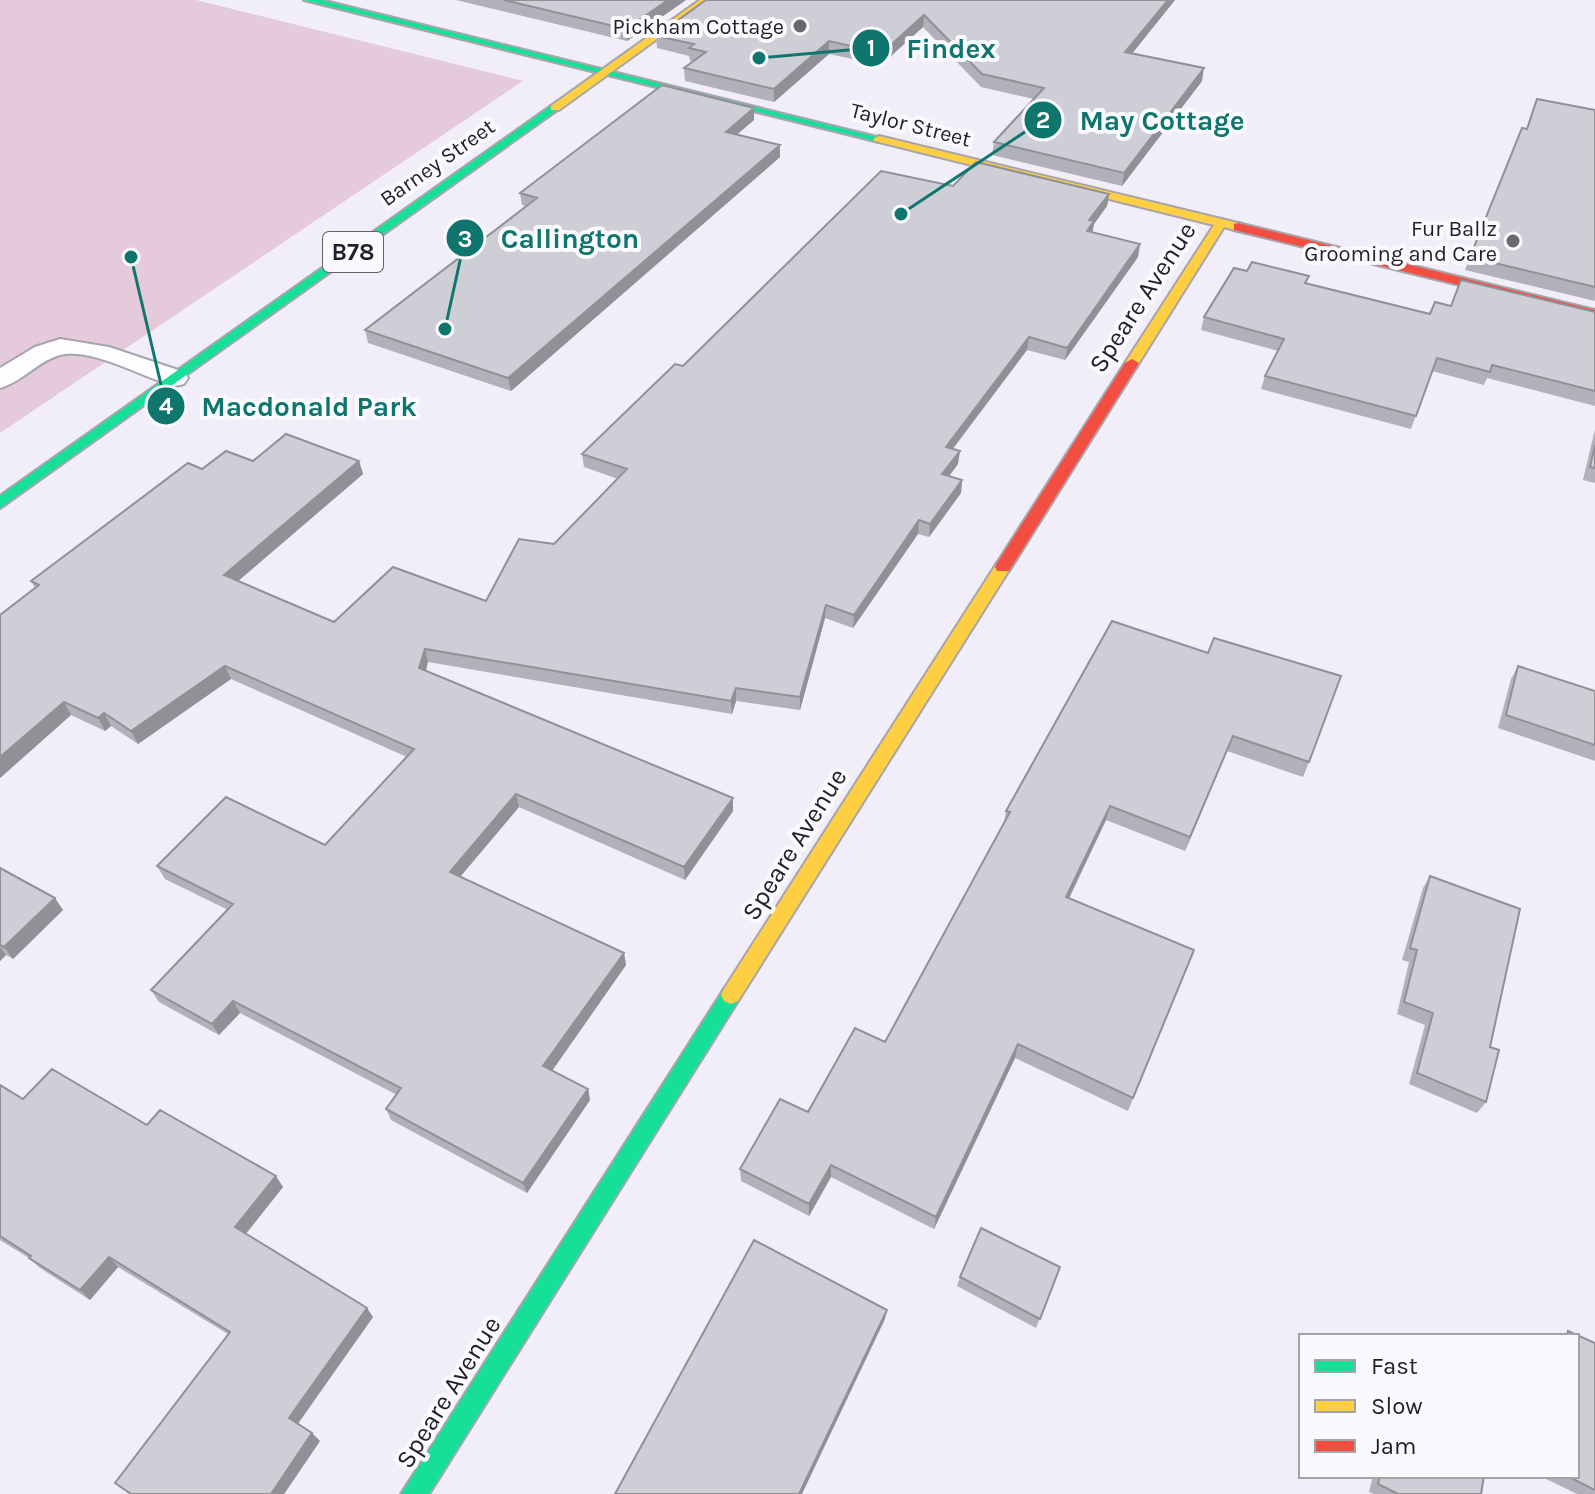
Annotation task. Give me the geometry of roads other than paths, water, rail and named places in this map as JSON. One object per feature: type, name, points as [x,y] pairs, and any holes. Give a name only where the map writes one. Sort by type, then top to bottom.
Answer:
[{"type":"street","name":"Taylor Street","points":[[309,0],[1595,314]]},
{"type":"street","name":"Barney Street","points":[[0,503],[706,0]]},
{"type":"street","name":"Speare Avenue","points":[[414,1494],[1220,224]]},
{"type":"lane","points":[[0,380],[45,352],[64,345],[81,347],[175,378]]},
{"type":"place","name":"Pickham Cottage","points":[[800,26]]},
{"type":"place","name":"Findex","points":[[759,58]]},
{"type":"place","name":"May Cottage","points":[[901,214]]},
{"type":"place","name":"Fur Ballz Grooming and Care","points":[[1513,241]]},
{"type":"place","name":"Macdonald Park","points":[[131,257]]},
{"type":"place","name":"Callington","points":[[445,329]]}]
